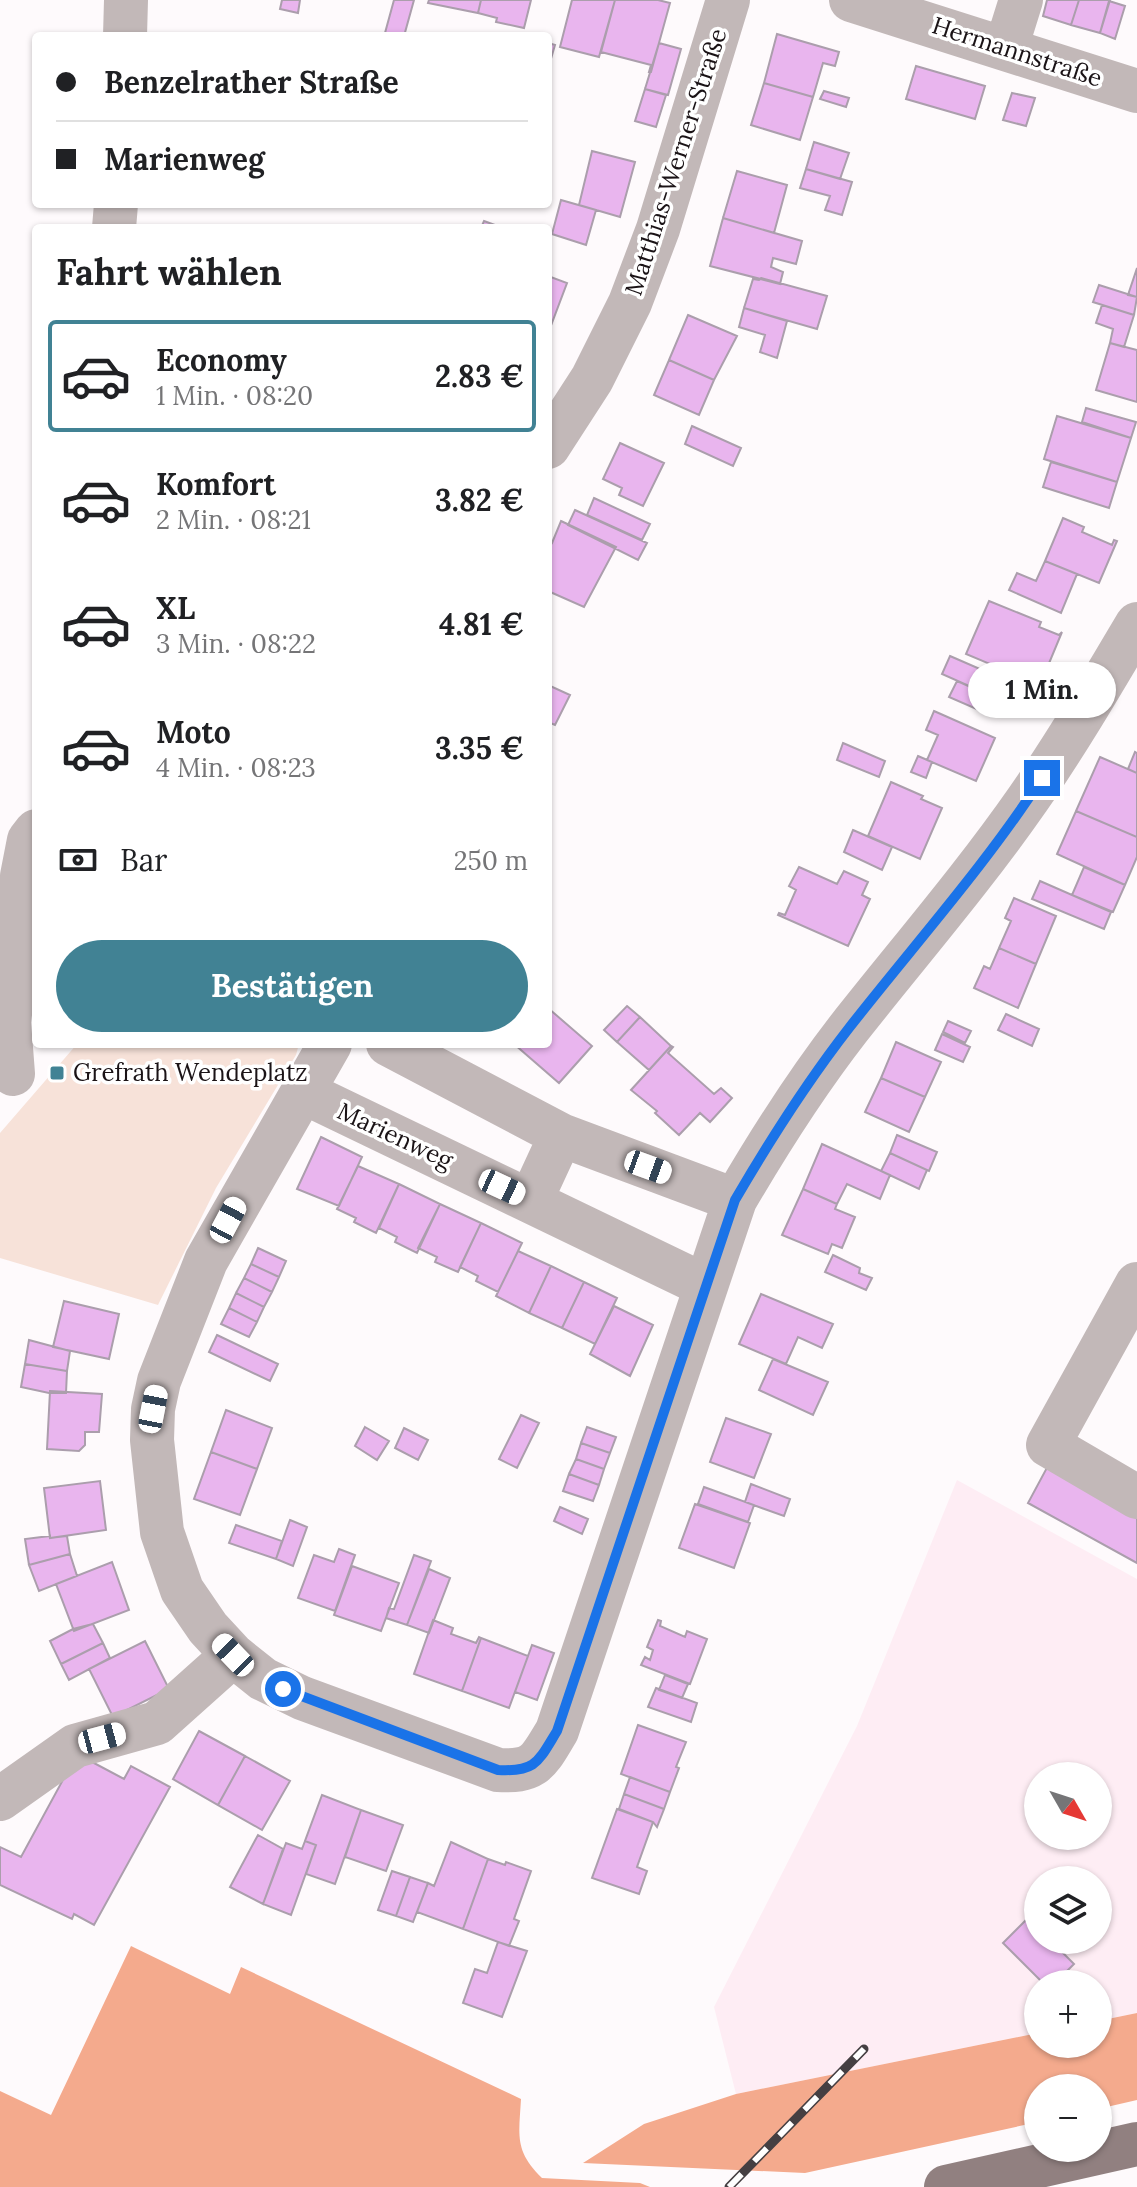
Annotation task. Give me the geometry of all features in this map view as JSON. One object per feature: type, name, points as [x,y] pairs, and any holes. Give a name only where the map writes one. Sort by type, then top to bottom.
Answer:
[{"type":"main road","points":[[946,2187],[1137,2144]]},
{"type":"street","points":[[125,32],[126,0]]},
{"type":"street","name":"Matthias-Werner-Straße","points":[[552,441],[592,379],[630,303],[658,229],[728,0]]},
{"type":"street","name":"Hermannstraße","points":[[851,0],[1137,91]]},
{"type":"street","points":[[1006,48],[1021,0]]},
{"type":"street","points":[[328,1048],[206,1261],[159,1381],[153,1409],[152,1440],[162,1532],[182,1590],[208,1628],[233,1655],[263,1679],[302,1698],[498,1770],[522,1771],[540,1760],[557,1731],[735,1200],[777,1129],[848,1030],[927,933],[1028,800],[1137,624]]},
{"type":"street","points":[[18,1069],[9,1022],[20,931],[22,876],[32,836]]},
{"type":"street","points":[[396,1048],[561,1135],[735,1200]]},
{"type":"street","name":"Marienweg","points":[[303,1092],[706,1286]]},
{"type":"street","points":[[531,1200],[561,1135]]},
{"type":"street","points":[[1137,1284],[1048,1445],[1137,1497]]},
{"type":"street","points":[[0,1799],[75,1746],[157,1723],[233,1655]]},
{"type":"shaded area","points":[[74,1048],[298,1048],[216,1188],[158,1305],[0,1258],[0,1133]]},
{"type":"shaded area","points":[[957,1480],[1137,1579],[1137,2013],[1112,2018],[1112,1970],[1024,1970],[1024,2036],[736,2094],[714,2007],[857,1726]]},
{"type":"shaded area","points":[[131,1946],[230,1994],[241,1967],[521,2099],[520,2142],[527,2159],[542,2178],[640,2183],[650,2187],[0,2187],[0,2091],[51,2115]]},
{"type":"shaded area","points":[[1137,2013],[1137,2100],[1112,2106],[1112,2074],[1024,2074],[1024,2125],[805,2173],[583,2163],[644,2124],[736,2094],[1024,2036],[1024,2058],[1112,2058],[1112,2018]]},
{"type":"building","points":[[282,0],[300,0],[298,13],[280,9]]},
{"type":"building","points":[[394,0],[414,0],[405,32],[385,32]]},
{"type":"building","points":[[429,0],[481,0],[478,13],[428,3]]},
{"type":"building","points":[[481,0],[531,0],[524,28],[496,22],[497,18],[478,13]]},
{"type":"building","points":[[572,0],[615,0],[599,57],[560,47]]},
{"type":"building","points":[[615,0],[670,3],[651,72],[651,65],[601,52]]},
{"type":"building","points":[[1047,0],[1079,0],[1071,25],[1043,16]]},
{"type":"building","points":[[1079,0],[1110,0],[1100,33],[1071,25]]},
{"type":"building","points":[[1109,1],[1125,6],[1115,39],[1100,33]]},
{"type":"building","points":[[777,34],[839,52],[835,66],[823,63],[813,97],[764,83]]},
{"type":"building","points":[[659,43],[681,49],[668,95],[645,89]]},
{"type":"building","points":[[916,66],[985,86],[975,119],[906,99]]},
{"type":"building","points":[[764,83],[813,97],[800,140],[751,125]]},
{"type":"building","points":[[645,89],[666,95],[656,127],[635,121]]},
{"type":"building","points":[[824,91],[849,98],[846,107],[820,99]]},
{"type":"building","points":[[1012,93],[1035,98],[1026,126],[1003,120]]},
{"type":"building","points":[[814,142],[849,153],[840,179],[806,169]]},
{"type":"building","points":[[592,151],[635,162],[620,217],[579,205]]},
{"type":"building","points":[[806,169],[852,182],[842,215],[825,210],[830,196],[800,188]]},
{"type":"building","points":[[737,171],[787,185],[774,233],[723,218]]},
{"type":"building","points":[[561,200],[596,210],[586,245],[552,234]]},
{"type":"building","points":[[723,218],[802,241],[796,264],[773,258],[771,267],[783,272],[780,284],[710,266]]},
{"type":"building","points":[[1137,268],[1137,297],[1128,295]]},
{"type":"building","points":[[552,277],[567,283],[552,323]]},
{"type":"building","points":[[761,278],[827,296],[817,329],[744,308],[753,279]]},
{"type":"building","points":[[1099,285],[1137,297],[1134,315],[1093,302]]},
{"type":"building","points":[[1102,305],[1134,315],[1124,347],[1110,343],[1113,329],[1096,323]]},
{"type":"building","points":[[744,308],[787,321],[777,358],[760,352],[765,335],[739,327]]},
{"type":"building","points":[[688,315],[737,336],[714,380],[669,360]]},
{"type":"building","points":[[1110,343],[1137,350],[1137,402],[1096,390]]},
{"type":"building","points":[[669,360],[714,380],[699,415],[654,395]]},
{"type":"building","points":[[1086,408],[1136,422],[1131,438],[1082,422]]},
{"type":"building","points":[[1057,416],[1131,438],[1117,482],[1044,459]]},
{"type":"building","points":[[692,426],[741,448],[733,466],[685,444]]},
{"type":"building","points":[[620,443],[664,463],[643,506],[619,495],[622,488],[603,479]]},
{"type":"building","points":[[1051,462],[1117,482],[1109,508],[1043,487]]},
{"type":"building","points":[[594,498],[650,524],[642,540],[587,515]]},
{"type":"building","points":[[575,510],[647,543],[638,560],[568,525]]},
{"type":"building","points":[[1063,518],[1084,527],[1082,532],[1112,545],[1114,540],[1117,541],[1099,583],[1045,561]]},
{"type":"building","points":[[561,521],[616,547],[584,607],[552,593],[552,543]]},
{"type":"building","points":[[1045,561],[1077,574],[1061,613],[1009,590],[1017,573],[1036,581]]},
{"type":"building","points":[[989,601],[1041,622],[1039,627],[1059,635],[1062,632],[1040,685],[966,654]]},
{"type":"building","points":[[950,656],[1003,679],[996,698],[942,674]]},
{"type":"building","points":[[957,681],[996,698],[988,714],[949,697]]},
{"type":"building","points":[[552,687],[570,695],[555,725],[552,724]]},
{"type":"building","points":[[934,711],[995,738],[976,781],[927,760],[938,735],[926,730]]},
{"type":"building","points":[[843,743],[885,761],[879,777],[837,760]]},
{"type":"building","points":[[1137,753],[1137,773],[1128,769]]},
{"type":"building","points":[[918,756],[932,762],[926,778],[911,772]]},
{"type":"building","points":[[1100,757],[1137,773],[1137,837],[1076,811]]},
{"type":"building","points":[[891,782],[942,808],[920,859],[868,836]]},
{"type":"building","points":[[1076,811],[1137,837],[1137,857],[1125,885],[1057,854]]},
{"type":"building","points":[[853,830],[892,847],[882,870],[844,852]]},
{"type":"building","points":[[799,867],[837,884],[844,871],[868,882],[862,895],[870,899],[848,946],[778,915],[785,915],[796,890],[789,886]]},
{"type":"building","points":[[1084,867],[1125,885],[1113,912],[1072,895]]},
{"type":"building","points":[[1040,881],[1111,912],[1104,929],[1032,899]]},
{"type":"building","points":[[1014,898],[1056,916],[1036,964],[999,948],[1011,921],[1005,918]]},
{"type":"building","points":[[999,948],[1036,964],[1018,1008],[974,988],[984,966],[990,969]]},
{"type":"building","points":[[627,1006],[640,1017],[617,1042],[604,1030]]},
{"type":"building","points":[[552,1011],[592,1046],[559,1083],[519,1048],[552,1048]]},
{"type":"building","points":[[1006,1014],[1039,1029],[1032,1046],[998,1030]]},
{"type":"building","points":[[640,1017],[671,1046],[649,1070],[617,1042]]},
{"type":"building","points":[[948,1021],[971,1031],[965,1043],[943,1032]]},
{"type":"building","points":[[942,1034],[970,1047],[963,1062],[935,1050]]},
{"type":"building","points":[[896,1042],[941,1062],[925,1097],[881,1078]]},
{"type":"building","points":[[671,1046],[668,1053],[714,1094],[721,1088],[732,1098],[710,1122],[700,1113],[679,1135],[655,1113],[657,1111],[631,1090]]},
{"type":"building","points":[[881,1078],[925,1097],[909,1132],[865,1112]]},
{"type":"building","points":[[897,1135],[937,1152],[929,1171],[890,1153]]},
{"type":"building","points":[[321,1137],[362,1157],[339,1206],[297,1189]]},
{"type":"building","points":[[822,1144],[890,1175],[880,1199],[847,1184],[837,1204],[803,1189]]},
{"type":"building","points":[[890,1153],[927,1170],[919,1189],[881,1171]]},
{"type":"building","points":[[358,1166],[399,1184],[376,1233],[337,1209]]},
{"type":"building","points":[[399,1184],[440,1204],[417,1253],[395,1242],[397,1237],[379,1228]]},
{"type":"building","points":[[803,1189],[837,1204],[835,1209],[855,1217],[842,1248],[832,1244],[828,1254],[782,1235]]},
{"type":"building","points":[[440,1204],[481,1223],[458,1272],[435,1262],[437,1257],[418,1248]]},
{"type":"building","points":[[481,1223],[522,1243],[498,1292],[476,1281],[478,1276],[460,1267]]},
{"type":"building","points":[[258,1248],[286,1261],[279,1277],[251,1264]]},
{"type":"building","points":[[518,1251],[551,1266],[529,1313],[496,1296]]},
{"type":"building","points":[[833,1255],[860,1268],[859,1273],[872,1278],[866,1290],[825,1272]]},
{"type":"building","points":[[251,1264],[279,1277],[272,1292],[244,1278]]},
{"type":"building","points":[[551,1266],[584,1282],[562,1328],[529,1313]]},
{"type":"building","points":[[244,1278],[272,1292],[264,1307],[236,1293]]},
{"type":"building","points":[[584,1282],[617,1298],[595,1344],[562,1328]]},
{"type":"building","points":[[236,1293],[264,1307],[257,1322],[229,1308]]},
{"type":"building","points":[[761,1294],[833,1324],[822,1348],[798,1337],[786,1364],[739,1344]]},
{"type":"building","points":[[64,1301],[119,1314],[109,1359],[53,1347]]},
{"type":"building","points":[[614,1306],[653,1325],[630,1376],[590,1354]]},
{"type":"building","points":[[229,1308],[257,1322],[249,1337],[221,1324]]},
{"type":"building","points":[[217,1335],[278,1364],[270,1381],[209,1352]]},
{"type":"building","points":[[29,1340],[70,1351],[67,1371],[25,1364]]},
{"type":"building","points":[[773,1359],[828,1382],[813,1415],[759,1390]]},
{"type":"building","points":[[25,1364],[67,1371],[66,1393],[21,1387]]},
{"type":"building","points":[[50,1391],[102,1394],[99,1432],[85,1432],[85,1445],[79,1451],[47,1449]]},
{"type":"building","points":[[226,1410],[272,1428],[257,1469],[211,1452]]},
{"type":"building","points":[[521,1415],[539,1423],[517,1468],[499,1459]]},
{"type":"building","points":[[726,1418],[771,1434],[754,1478],[710,1462]]},
{"type":"building","points":[[365,1427],[389,1441],[377,1460],[355,1446]]},
{"type":"building","points":[[587,1427],[616,1437],[610,1453],[581,1443]]},
{"type":"building","points":[[404,1428],[428,1440],[418,1460],[395,1448]]},
{"type":"building","points":[[581,1443],[610,1453],[604,1469],[576,1459]]},
{"type":"building","points":[[211,1452],[257,1469],[240,1515],[194,1499]]},
{"type":"building","points":[[576,1459],[604,1469],[599,1485],[569,1474]]},
{"type":"building","points":[[1050,1462],[1137,1510],[1137,1563],[1028,1503]]},
{"type":"building","points":[[569,1474],[599,1485],[593,1501],[563,1491]]},
{"type":"building","points":[[100,1481],[106,1530],[50,1538],[44,1488]]},
{"type":"building","points":[[751,1484],[790,1499],[784,1516],[745,1502]]},
{"type":"building","points":[[704,1487],[754,1505],[748,1522],[698,1504]]},
{"type":"building","points":[[695,1504],[750,1523],[734,1568],[679,1548]]},
{"type":"building","points":[[560,1507],[588,1519],[582,1534],[554,1521]]},
{"type":"building","points":[[290,1520],[307,1527],[293,1566],[276,1559]]},
{"type":"building","points":[[236,1525],[282,1541],[276,1559],[229,1543]]},
{"type":"building","points":[[67,1536],[70,1554],[29,1565],[25,1539]]},
{"type":"building","points":[[339,1549],[355,1555],[335,1611],[298,1598],[314,1555],[334,1562]]},
{"type":"building","points":[[70,1554],[77,1576],[39,1591],[29,1565]]},
{"type":"building","points":[[414,1555],[431,1561],[407,1625],[386,1618],[389,1608],[394,1609]]},
{"type":"building","points":[[112,1562],[129,1610],[74,1631],[56,1584]]},
{"type":"building","points":[[352,1566],[399,1583],[381,1631],[334,1615]]},
{"type":"building","points":[[429,1569],[450,1578],[429,1633],[407,1625]]},
{"type":"building","points":[[433,1620],[453,1628],[451,1634],[476,1643],[481,1638],[462,1691],[414,1674]]},
{"type":"building","points":[[658,1620],[661,1621],[660,1626],[685,1637],[687,1631],[707,1639],[690,1684],[641,1665],[645,1657],[650,1660],[653,1650],[647,1647]]},
{"type":"building","points":[[93,1624],[103,1643],[61,1664],[50,1641],[73,1629]]},
{"type":"building","points":[[481,1638],[528,1656],[509,1708],[462,1691]]},
{"type":"building","points":[[145,1641],[169,1689],[113,1717],[89,1669]]},
{"type":"building","points":[[103,1643],[110,1658],[69,1680],[61,1664]]},
{"type":"building","points":[[532,1645],[554,1653],[537,1700],[515,1692]]},
{"type":"building","points":[[665,1675],[688,1684],[682,1698],[659,1690]]},
{"type":"building","points":[[656,1688],[697,1703],[691,1722],[648,1707]]},
{"type":"building","points":[[638,1725],[686,1742],[670,1792],[621,1774]]},
{"type":"building","points":[[199,1731],[245,1756],[218,1805],[173,1779]]},
{"type":"building","points":[[77,1754],[124,1779],[131,1766],[170,1787],[94,1925],[74,1914],[72,1919],[0,1885],[0,1847],[21,1857]]},
{"type":"building","points":[[245,1756],[290,1781],[262,1830],[218,1805]]},
{"type":"building","points":[[630,1777],[670,1792],[664,1809],[624,1794]]},
{"type":"building","points":[[624,1794],[664,1809],[657,1827],[653,1822],[619,1809]]},
{"type":"building","points":[[322,1795],[361,1810],[335,1884],[306,1874],[316,1845],[305,1841]]},
{"type":"building","points":[[617,1809],[653,1822],[637,1867],[647,1871],[639,1894],[592,1878]]},
{"type":"building","points":[[361,1810],[403,1825],[386,1871],[345,1857]]},
{"type":"building","points":[[258,1835],[283,1849],[263,1904],[230,1887]]},
{"type":"building","points":[[305,1841],[316,1845],[291,1915],[263,1904],[286,1843],[302,1849]]},
{"type":"building","points":[[451,1842],[488,1859],[463,1929],[417,1912],[428,1883],[434,1886]]},
{"type":"building","points":[[488,1859],[531,1871],[514,1919],[519,1921],[509,1946],[463,1929]]},
{"type":"building","points":[[392,1871],[410,1877],[396,1916],[378,1910]]},
{"type":"building","points":[[410,1877],[428,1883],[413,1922],[396,1916]]},
{"type":"building","points":[[1024,1922],[1024,1954],[1064,1954],[1074,1964],[1068,1970],[1030,1970],[1003,1943]]},
{"type":"building","points":[[498,1942],[527,1951],[502,2017],[463,2003],[475,1969],[487,1973]]},
{"type":"railway","points":[[729,2187],[864,2049]]},
{"type":"place","name":"Grefrath Wendeplatz","points":[[57,1073]]},
{"type":"route","points":[[283,1689],[498,1770],[522,1771],[540,1760],[557,1731],[735,1200],[777,1129],[848,1030],[927,933],[1042,778]]}]
